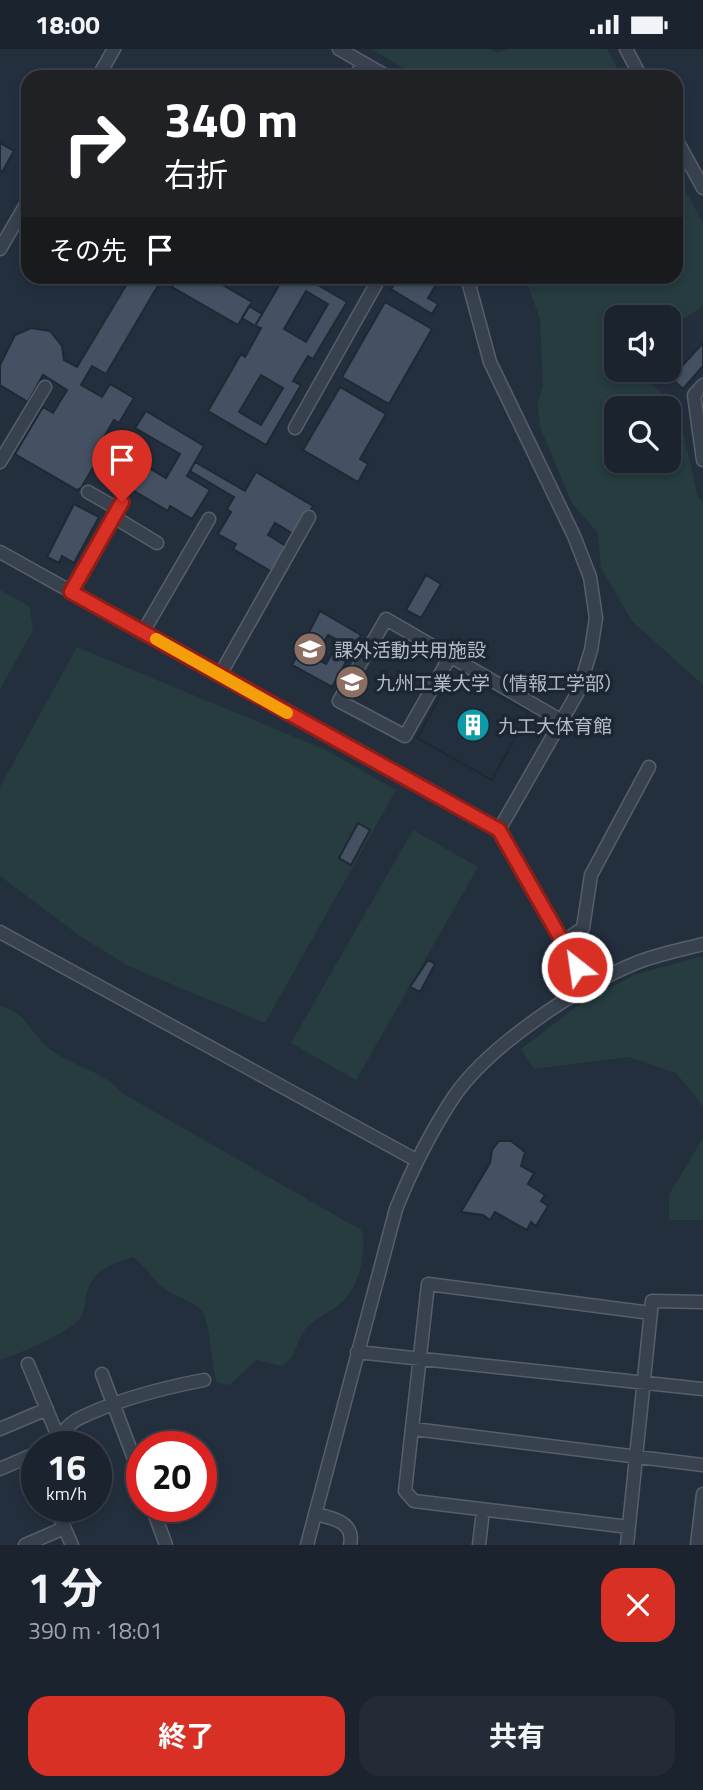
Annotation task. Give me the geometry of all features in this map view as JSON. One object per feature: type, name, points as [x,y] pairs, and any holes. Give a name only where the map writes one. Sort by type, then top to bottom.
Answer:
[{"type":"street","points":[[102,70],[114,49]]},
{"type":"street","points":[[339,49],[376,70]]},
{"type":"street","points":[[626,49],[637,70]]},
{"type":"street","points":[[359,70],[363,63]]},
{"type":"street","points":[[683,152],[703,188]]},
{"type":"street","points":[[2,242],[21,212]]},
{"type":"street","points":[[295,428],[376,284]]},
{"type":"street","points":[[469,284],[490,362],[590,577],[596,618],[591,650],[578,692],[499,830]]},
{"type":"street","points":[[703,385],[694,395],[703,460]]},
{"type":"street","points":[[0,462],[45,387]]},
{"type":"street","points":[[88,492],[118,509],[157,543]]},
{"type":"street","points":[[71,592],[118,509]]},
{"type":"street","points":[[220,675],[309,517]]},
{"type":"street","points":[[143,632],[209,519]]},
{"type":"street","points":[[0,552],[499,830],[577,967]]},
{"type":"street","points":[[451,655],[405,736],[339,701],[386,619],[451,655],[562,721]]},
{"type":"street","points":[[563,942],[583,928],[591,875],[649,767]]},
{"type":"street","points":[[0,932],[415,1160]]},
{"type":"street","points":[[307,1545],[396,1209],[415,1160],[457,1093],[501,1047],[587,985],[638,962],[703,944]]},
{"type":"street","points":[[629,1527],[414,1501],[405,1491],[428,1284],[651,1313]]},
{"type":"street","points":[[627,1545],[652,1301],[703,1302]]},
{"type":"street","points":[[357,1352],[703,1389]]},
{"type":"street","points":[[28,1364],[56,1431]]},
{"type":"street","points":[[102,1374],[126,1438]]},
{"type":"street","points":[[66,1431],[75,1420],[175,1385],[204,1380]]},
{"type":"street","points":[[0,1429],[47,1409]]},
{"type":"street","points":[[414,1429],[703,1465]]},
{"type":"street","points":[[0,1469],[21,1462]]},
{"type":"street","points":[[697,1545],[703,1494]]},
{"type":"street","points":[[315,1514],[340,1520],[348,1527],[352,1536],[350,1545]]},
{"type":"street","points":[[479,1545],[482,1519]]},
{"type":"street","points":[[61,1522],[72,1545]]},
{"type":"street","points":[[158,1522],[166,1545]]},
{"type":"street","points":[[25,1545],[64,1528]]},
{"type":"green space","points":[[371,49],[489,49],[498,53],[508,49],[607,49],[618,70],[406,70]]},
{"type":"green space","points":[[683,186],[703,223],[703,306],[681,320],[681,305],[604,305],[604,382],[649,382],[665,396],[604,396],[604,473],[681,473],[681,424],[698,497],[703,501],[703,685],[632,621],[601,568],[598,533],[572,503],[540,427],[537,403],[543,387],[540,319],[528,284],[683,284]]},
{"type":"green space","points":[[0,590],[29,606],[33,630],[0,689]]},
{"type":"green space","points":[[77,647],[326,750],[396,790],[265,1023],[128,966],[80,936],[0,876],[0,787]]},
{"type":"green space","points":[[413,830],[478,867],[356,1080],[291,1043]]},
{"type":"green space","points":[[703,956],[703,1106],[676,1073],[629,1057],[534,1069],[521,1049],[576,1007],[634,975]]},
{"type":"green space","points":[[0,1006],[21,1017],[53,1051],[104,1078],[122,1093],[361,1230],[363,1257],[354,1286],[339,1305],[308,1326],[291,1358],[282,1366],[256,1360],[230,1385],[217,1383],[207,1323],[200,1309],[162,1287],[132,1257],[102,1270],[92,1280],[84,1310],[75,1323],[44,1342],[0,1360]]},
{"type":"green space","points":[[703,1138],[703,1220],[669,1220],[669,1195]]},
{"type":"building","points":[[0,143],[14,151],[2,172],[0,170]]},
{"type":"building","points":[[127,284],[159,284],[106,374],[92,366],[81,385],[102,397],[110,384],[134,398],[119,423],[114,420],[99,446],[104,449],[81,488],[77,490],[15,454],[43,407],[53,413],[67,390],[43,375],[28,402],[0,385],[0,365],[15,335],[31,328],[50,331],[62,346],[64,360],[77,367]]},
{"type":"building","points":[[174,284],[221,284],[252,302],[238,325],[172,287]]},
{"type":"building","points":[[280,284],[316,284],[347,302],[313,359],[308,356],[293,381],[301,385],[266,445],[208,411],[241,354],[245,357],[261,328],[255,326]],"holes":[[[306,291],[328,304],[306,342],[284,329]],[[261,375],[283,388],[261,425],[239,412]]]},
{"type":"building","points":[[394,284],[434,284],[428,298],[438,304],[432,314],[391,289]]},
{"type":"building","points":[[385,302],[432,329],[389,404],[342,377]]},
{"type":"building","points":[[249,306],[262,314],[255,326],[242,318]]},
{"type":"building","points":[[703,343],[703,366],[683,389],[675,382],[681,382],[681,367]]},
{"type":"building","points":[[340,387],[386,414],[360,459],[368,464],[358,482],[303,450]]},
{"type":"building","points":[[146,411],[204,446],[187,476],[210,490],[192,519],[170,506],[168,511],[105,474],[119,450],[166,478],[180,454],[135,428]]},
{"type":"building","points":[[195,462],[245,491],[256,472],[313,506],[295,535],[275,523],[268,535],[289,548],[274,573],[233,549],[236,544],[218,534],[231,512],[227,509],[234,497],[190,471]]},
{"type":"building","points":[[74,504],[99,517],[74,563],[62,556],[59,563],[47,557]]},
{"type":"building","points":[[426,575],[441,584],[421,618],[406,610]]},
{"type":"building","name":"課外活動共用施設","points":[[320,611],[361,635],[332,687],[292,665]],"holes":[[[328,635],[339,641],[326,664],[315,658]]]},
{"type":"building","name":"九工大体育館","points":[[459,674],[529,712],[492,780],[417,738],[443,691],[448,694]]},
{"type":"building","name":"九工大体育館","points":[[459,674],[529,712],[492,780],[417,738],[443,691],[448,694]]},
{"type":"building","points":[[358,823],[370,830],[351,865],[339,858]]},
{"type":"building","points":[[428,960],[435,964],[420,992],[410,987]]},
{"type":"building","points":[[499,1141],[511,1141],[525,1152],[521,1166],[534,1173],[528,1184],[545,1195],[541,1201],[548,1206],[536,1226],[531,1222],[527,1230],[495,1212],[490,1220],[483,1215],[461,1212],[490,1163],[492,1150]]},
{"type":"slow traffic","points":[[156,639],[287,713]]},
{"type":"place","name":"課外活動共用施設","points":[[310,649]]},
{"type":"place","name":"九州工業大学（情報工学部）","points":[[352,682]]},
{"type":"place","name":"九工大体育館","points":[[473,725]]},
{"type":"route","points":[[122,502],[71,592],[499,830],[577,967]]}]
